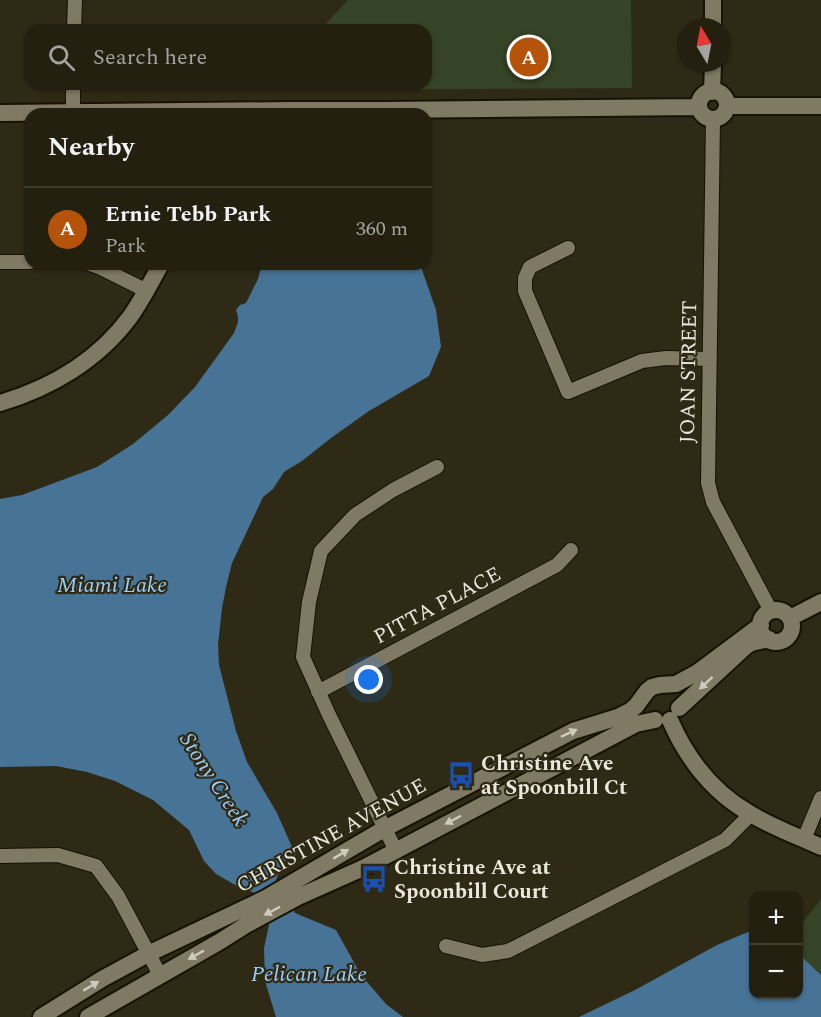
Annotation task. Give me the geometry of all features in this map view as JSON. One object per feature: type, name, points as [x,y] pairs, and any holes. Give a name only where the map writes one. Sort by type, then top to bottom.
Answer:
[{"type":"street","points":[[74,24],[75,0]]},
{"type":"street","points":[[713,0],[713,18]]},
{"type":"street","points":[[712,92],[713,72]]},
{"type":"street","points":[[73,90],[73,108]]},
{"type":"street","points":[[712,92],[724,97],[727,106],[721,117],[708,119],[702,114],[699,102],[704,95],[712,92]]},
{"type":"street","points":[[727,106],[821,106]]},
{"type":"street","points":[[432,110],[699,107]]},
{"type":"street","points":[[0,113],[24,113]]},
{"type":"street","name":"JOAN STREET","points":[[712,119],[708,483],[713,502],[767,625]]},
{"type":"street","points":[[568,248],[530,267],[525,278],[525,291],[568,392],[642,361],[666,358],[710,359]]},
{"type":"street","points":[[0,262],[24,261]]},
{"type":"street","points":[[105,270],[147,291]]},
{"type":"street","points":[[0,404],[40,389],[71,372],[109,342],[147,291],[158,270]]},
{"type":"street","points":[[396,851],[303,657],[309,602],[321,551],[355,515],[393,490],[437,467]]},
{"type":"street","name":"PITTA PLACE","points":[[318,692],[557,564],[571,550]]},
{"type":"street","points":[[790,618],[821,602]]},
{"type":"street","points":[[666,685],[677,694],[680,703],[668,716],[649,717],[643,705],[647,691],[652,687],[660,685],[676,684],[698,672],[767,625],[779,610],[790,618],[792,628],[788,637],[779,641],[767,625]]},
{"type":"street","name":"CHRISTINE AVENUE","points":[[295,891],[363,868],[636,724],[668,716],[751,643],[767,625]]},
{"type":"street","name":"CHRISTINE AVENUE","points":[[41,1017],[148,954],[242,918],[295,891],[384,829],[573,731],[630,711],[644,697]]},
{"type":"street","points":[[668,716],[692,761],[712,785],[730,801],[750,814],[821,847]]},
{"type":"street","points":[[804,839],[821,798]]},
{"type":"street","points":[[446,946],[482,955],[508,951],[725,840],[750,814]]},
{"type":"street","points":[[0,856],[58,855],[96,866],[118,896],[160,975]]},
{"type":"street","name":"CHRISTINE AVENUE","points":[[88,1017],[219,942],[242,918]]},
{"type":"green space","points":[[348,0],[631,0],[632,88],[432,89],[432,24],[326,24]]},
{"type":"green space","points":[[821,899],[821,975],[803,958],[803,922]]},
{"type":"water","name":"Miami Lake","points":[[260,270],[422,270],[436,310],[441,347],[429,376],[369,411],[284,472],[273,489],[263,497],[232,563],[222,608],[218,644],[219,665],[236,731],[247,762],[277,813],[296,856],[283,862],[276,880],[295,913],[336,930],[361,975],[386,1004],[403,1017],[276,1017],[265,981],[264,948],[269,925],[253,892],[216,874],[204,861],[189,830],[153,800],[115,781],[87,772],[56,766],[0,767],[0,499],[22,495],[97,467],[133,444],[168,415],[195,387],[234,333],[238,322],[236,310],[240,305],[246,303]]},
{"type":"water","points":[[749,932],[749,999],[803,999],[803,958],[821,975],[821,1017],[579,1017],[635,990],[717,945]]},
{"type":"place","name":"Ernie Tebb Park","points":[[529,57]]},
{"type":"place","name":"Christine Ave at Spoonbill Ct","points":[[461,775]]},
{"type":"place","name":"Christine Ave at Spoonbill Court","points":[[374,879]]},
{"type":"water label","name":"Stony Creek","points":[[215,779]]},
{"type":"water label","name":"Pelican Lake","points":[[309,973]]}]
